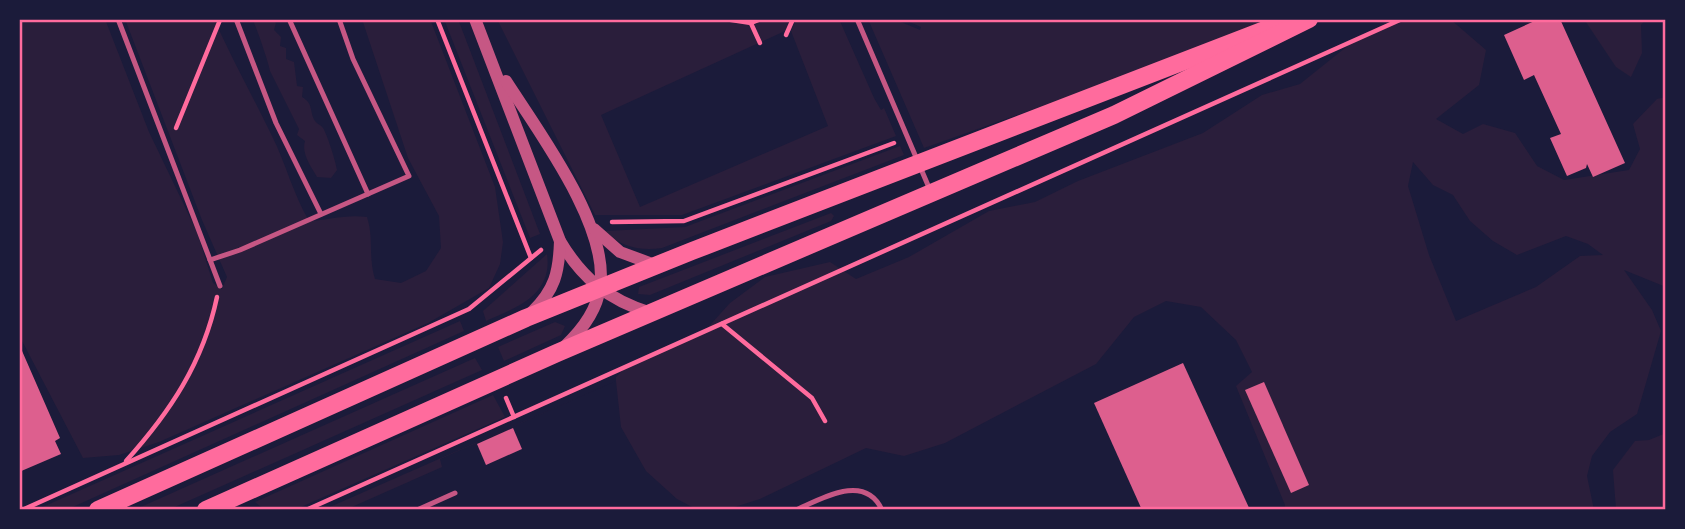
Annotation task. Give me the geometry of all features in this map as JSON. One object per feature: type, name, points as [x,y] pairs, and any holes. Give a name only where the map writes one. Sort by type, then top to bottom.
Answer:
[{"type":"main road","points":[[98,510],[526,318],[655,265],[1293,19]]},
{"type":"main road","points":[[206,510],[558,353],[1114,116],[1309,19]]},
{"type":"street","points":[[475,19],[493,60],[560,241],[582,273],[600,289],[618,301],[651,313]]},
{"type":"street","points":[[493,60],[595,224],[620,252],[655,265]]},
{"type":"street","points":[[558,353],[587,321],[600,289],[595,224]]},
{"type":"street","points":[[526,318],[548,296],[559,274],[560,241]]},
{"type":"lane","points":[[118,19],[220,286]]},
{"type":"lane","points":[[236,19],[276,123],[321,214]]},
{"type":"lane","points":[[289,19],[368,194]]},
{"type":"lane","points":[[210,260],[409,176],[353,59],[339,19]]},
{"type":"lane","points":[[857,19],[932,193]]},
{"type":"lane","points":[[796,510],[841,490],[863,491],[877,499],[882,510]]},
{"type":"lane","points":[[417,510],[454,493]]},
{"type":"path","points":[[173,164],[176,127],[220,19]]},
{"type":"path","points":[[437,19],[531,258]]},
{"type":"path","points":[[724,19],[761,19]]},
{"type":"path","points":[[786,35],[793,19]]},
{"type":"path","points":[[306,510],[1402,19]]},
{"type":"path","points":[[750,21],[760,43]]},
{"type":"path","points":[[595,224],[684,221],[908,138]]},
{"type":"path","points":[[22,510],[469,309],[545,247]]},
{"type":"path","points":[[123,464],[171,405],[197,364],[220,286]]},
{"type":"path","points":[[722,324],[812,398],[825,421]]},
{"type":"path","points":[[503,391],[514,417]]},
{"type":"shaded area","points":[[19,19],[105,19],[149,132],[197,232],[213,283],[222,289],[227,277],[202,220],[125,19],[214,19],[272,136],[309,221],[367,217],[375,279],[401,283],[426,271],[441,248],[439,216],[408,158],[362,19],[430,19],[495,187],[503,242],[500,264],[489,288],[428,323],[159,442],[119,455],[83,458],[19,335]]},
{"type":"shaded area","points":[[252,19],[269,19],[271,22],[272,19],[276,23],[274,30],[281,37],[280,46],[286,48],[286,59],[294,62],[297,86],[303,87],[302,97],[310,105],[315,121],[323,128],[329,142],[337,170],[331,178],[317,177],[305,155],[305,141],[297,135],[299,129],[270,71]]},
{"type":"shaded area","points":[[444,19],[458,19],[540,234],[530,238]]},
{"type":"shaded area","points":[[497,19],[790,19],[785,31],[601,115],[640,207],[828,126],[791,31],[796,19],[839,19],[874,98],[881,110],[884,108],[896,136],[682,215],[595,215]]},
{"type":"shaded area","points":[[868,19],[894,19],[920,30],[921,27],[903,19],[1290,19],[924,148]]},
{"type":"shaded area","points":[[1404,19],[1450,19],[1486,50],[1479,85],[1436,119],[1463,134],[1483,124],[1515,133],[1537,166],[1564,180],[1629,170],[1640,149],[1633,124],[1657,99],[1666,97],[1666,287],[1624,270],[1652,310],[1661,331],[1637,414],[1610,432],[1592,456],[1587,476],[1594,510],[1284,510],[1285,505],[1236,386],[1252,372],[1236,340],[1201,307],[1166,301],[1134,317],[1096,364],[945,443],[904,456],[866,448],[760,499],[725,510],[698,510],[677,499],[646,471],[621,427],[616,377],[631,362],[702,334],[730,303],[765,277],[830,262],[856,279],[909,257],[989,211],[1035,202],[1078,181],[1203,133],[1262,95],[1300,84],[1350,44]],"holes":[[[1413,162],[1433,185],[1453,195],[1470,221],[1493,241],[1517,255],[1566,236],[1588,244],[1603,255],[1580,256],[1536,287],[1456,321],[1429,255],[1408,186]]]},
{"type":"shaded area","points":[[1584,19],[1646,19],[1641,25],[1642,53],[1631,77],[1616,67]]},
{"type":"shaded area","points":[[900,146],[904,155],[662,248],[631,247],[617,241],[605,231],[685,227]]},
{"type":"shaded area","points":[[831,213],[834,216],[831,221],[650,295],[638,294],[639,287]]},
{"type":"shaded area","points":[[547,254],[544,280],[538,290],[520,305],[486,321],[483,311]]},
{"type":"shaded area","points":[[460,321],[464,331],[66,510],[36,510]]},
{"type":"shaded area","points":[[555,322],[565,326],[561,335],[504,361],[498,347]]},
{"type":"shaded area","points":[[475,358],[482,370],[168,510],[134,510]]},
{"type":"shaded area","points":[[616,381],[440,459],[442,467],[345,510],[323,510]]},
{"type":"shaded area","points":[[493,395],[505,417],[294,510],[265,510],[255,502]]},
{"type":"shaded area","points":[[1666,433],[1666,510],[1616,510],[1613,470],[1635,441],[1649,440]]},
{"type":"building","points":[[1539,19],[1560,19],[1625,163],[1593,177],[1587,164],[1586,168],[1567,176],[1550,138],[1561,134],[1534,75],[1524,80],[1504,35]]},
{"type":"building","points":[[19,344],[60,438],[55,441],[61,454],[19,472]]},
{"type":"building","points":[[1183,363],[1250,510],[1142,510],[1094,403]]},
{"type":"building","points":[[1264,382],[1309,485],[1291,493],[1245,390]]},
{"type":"building","points":[[513,428],[522,449],[486,465],[477,444]]}]
